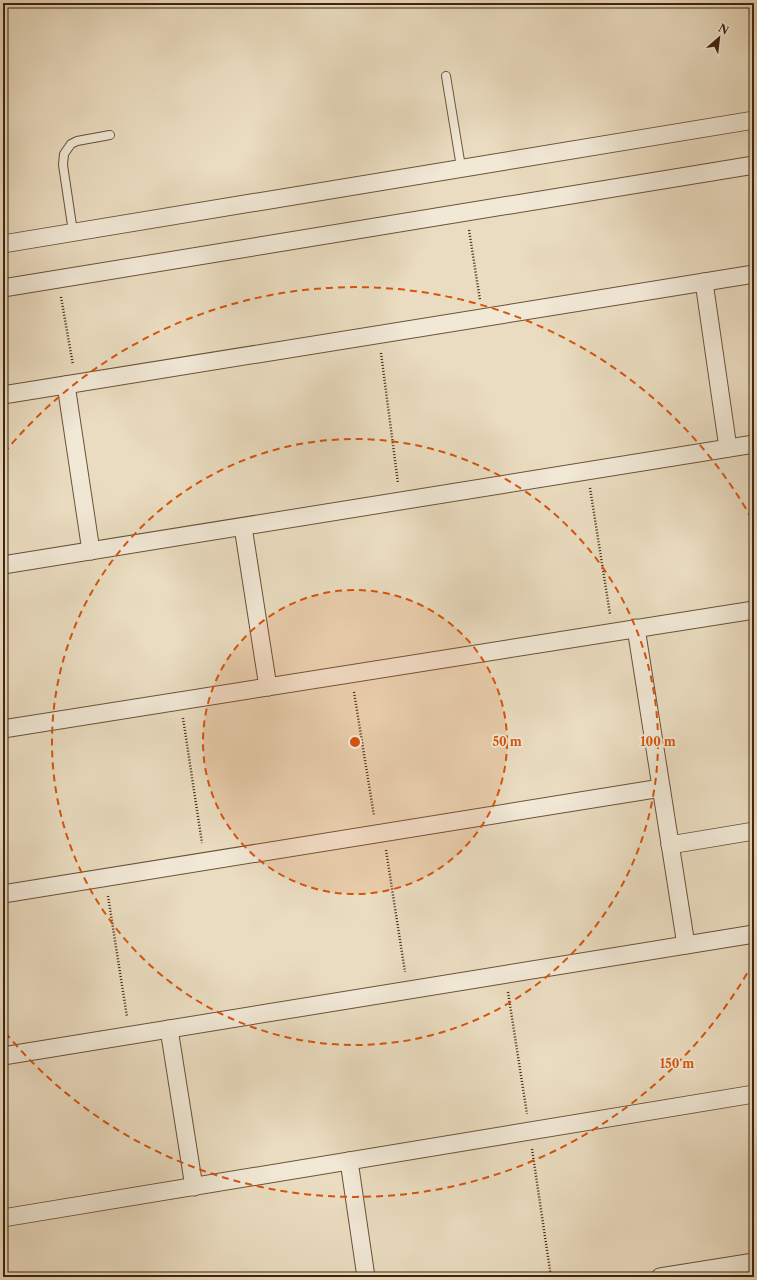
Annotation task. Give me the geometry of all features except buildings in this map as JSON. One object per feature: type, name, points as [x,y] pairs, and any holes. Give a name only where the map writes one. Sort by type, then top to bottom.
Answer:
[{"type":"street","points":[[3,244],[754,120]]},
{"type":"street","points":[[3,288],[754,165]]},
{"type":"street","points":[[3,395],[754,274]]},
{"type":"street","points":[[704,282],[728,448]]},
{"type":"street","points":[[71,384],[91,551]]},
{"type":"street","points":[[3,565],[754,444]]},
{"type":"street","points":[[243,527],[268,687]]},
{"type":"street","points":[[3,729],[754,610]]},
{"type":"street","points":[[636,628],[686,945]]},
{"type":"street","points":[[3,894],[661,788]]},
{"type":"street","points":[[670,845],[754,831]]},
{"type":"street","points":[[3,1056],[750,935]]},
{"type":"street","points":[[169,1029],[194,1187]]},
{"type":"street","points":[[3,1218],[754,1094]]},
{"type":"street","points":[[349,1161],[366,1277]]},
{"type":"street","points":[[660,1277],[754,1262]]},
{"type":"lane","points":[[446,76],[461,168]]},
{"type":"lane","points":[[73,232],[63,165],[64,154],[71,144],[77,141],[110,135]]},
{"type":"path","points":[[466,212],[483,318]]},
{"type":"path","points":[[58,279],[71,384]]},
{"type":"path","points":[[378,335],[401,501]]},
{"type":"path","points":[[588,471],[612,632]]},
{"type":"path","points":[[352,674],[408,990]]},
{"type":"path","points":[[180,701],[205,862]]},
{"type":"path","points":[[105,878],[130,1035]]},
{"type":"path","points":[[750,935],[754,978]]}]
